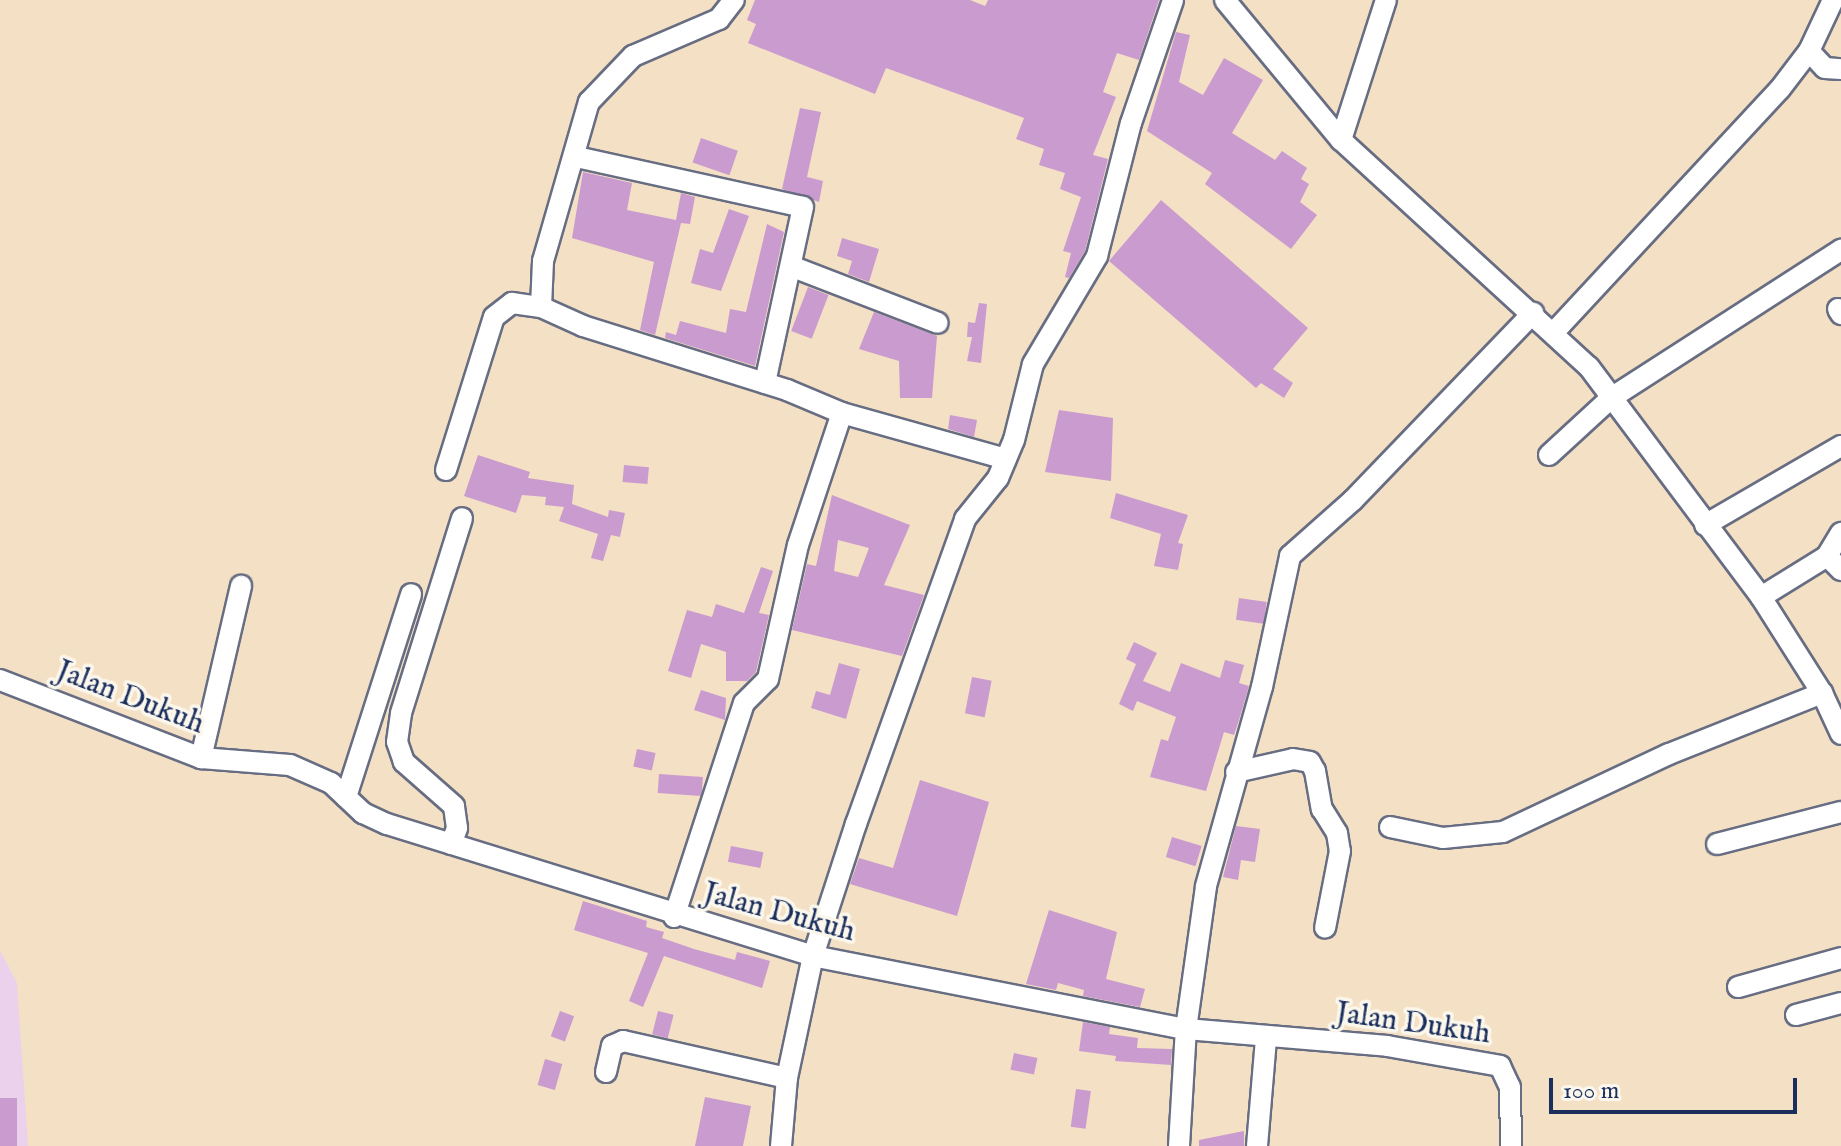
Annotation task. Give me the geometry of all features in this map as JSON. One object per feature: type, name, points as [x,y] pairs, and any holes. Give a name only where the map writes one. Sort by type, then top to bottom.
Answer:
[{"type":"street","points":[[541,307],[543,261],[576,157],[589,102],[616,69],[646,47],[719,19],[734,0]]},
{"type":"street","points":[[781,1146],[787,1078],[813,956],[965,519],[1006,459],[1033,364],[1097,256],[1131,123],[1173,0]]},
{"type":"street","points":[[1225,0],[1341,140],[1555,331],[1611,398],[1761,597],[1822,693],[1841,734]]},
{"type":"street","points":[[1341,140],[1386,0]]},
{"type":"street","points":[[1555,331],[1780,89],[1809,51],[1833,0]]},
{"type":"street","points":[[1809,51],[1825,68],[1841,69]]},
{"type":"street","points":[[576,157],[801,204],[793,267],[765,383]]},
{"type":"street","points":[[1549,455],[1611,398],[1841,250]]},
{"type":"street","points":[[793,267],[938,323]]},
{"type":"street","points":[[446,470],[500,308],[512,303],[541,307],[583,326],[765,383],[842,413],[1006,459]]},
{"type":"street","points":[[1179,1146],[1186,1029],[1206,886],[1262,687],[1290,556],[1353,500],[1533,313]]},
{"type":"street","points":[[674,917],[744,703],[768,679],[798,545],[842,413]]},
{"type":"street","points":[[1705,525],[1841,446]]},
{"type":"street","points":[[451,844],[457,828],[454,806],[404,762],[397,742],[401,713],[462,518]]},
{"type":"street","points":[[1761,597],[1834,563],[1841,533]]},
{"type":"street","points":[[201,758],[241,586]]},
{"type":"street","points":[[346,797],[411,594]]},
{"type":"street","name":"Jalan Dukuh","points":[[0,680],[201,758],[275,761],[314,773],[387,824],[674,917],[813,956],[1186,1029],[1266,1039],[1387,1046],[1500,1066],[1510,1087],[1511,1146]]},
{"type":"street","points":[[1390,827],[1443,838],[1503,832],[1669,754],[1822,693]]},
{"type":"street","points":[[1236,772],[1293,759],[1310,762],[1315,771],[1322,809],[1337,833],[1340,851],[1325,928]]},
{"type":"street","points":[[1717,844],[1841,812]]},
{"type":"street","points":[[1738,987],[1841,958]]},
{"type":"street","points":[[1796,1015],[1841,1003]]},
{"type":"street","points":[[1257,1146],[1266,1039]]},
{"type":"street","points":[[606,1072],[612,1046],[623,1041],[787,1078]]},
{"type":"shaded area","points":[[0,950],[17,983],[28,1146],[0,1146]]},
{"type":"building","points":[[755,0],[970,0],[985,6],[988,0],[1159,0],[1139,60],[1117,53],[1103,92],[1116,97],[1093,155],[1108,159],[1085,251],[1069,278],[1065,277],[1071,253],[1063,251],[1081,197],[1060,189],[1065,173],[1039,165],[1044,149],[1016,139],[1024,118],[886,68],[875,94],[748,43],[756,24],[747,20]]},
{"type":"building","points":[[1176,32],[1190,35],[1179,82],[1203,95],[1224,58],[1263,80],[1232,133],[1275,160],[1282,151],[1307,168],[1301,179],[1309,184],[1300,202],[1317,215],[1291,249],[1205,184],[1212,173],[1147,131]]},
{"type":"building","points":[[800,108],[821,112],[807,177],[823,181],[819,202],[782,189]]},
{"type":"building","points":[[701,138],[738,151],[729,175],[693,163]]},
{"type":"building","points":[[583,172],[632,183],[627,210],[676,220],[681,193],[695,197],[690,224],[681,223],[655,335],[640,330],[654,262],[572,238]]},
{"type":"building","points":[[1161,200],[1308,328],[1273,369],[1293,383],[1284,398],[1261,383],[1256,388],[1109,261]]},
{"type":"building","points":[[729,209],[749,216],[721,291],[691,283],[700,249],[713,253]]},
{"type":"building","points":[[767,224],[784,232],[755,366],[665,338],[666,332],[676,335],[680,321],[726,333],[730,309],[746,312]]},
{"type":"building","points":[[842,238],[879,249],[869,282],[848,274],[852,261],[837,256]]},
{"type":"building","points":[[808,287],[829,295],[812,339],[791,331]]},
{"type":"building","points":[[979,303],[987,304],[981,363],[967,361],[972,337],[967,337],[968,322],[975,323]]},
{"type":"building","points":[[874,312],[937,336],[932,398],[900,398],[899,361],[859,349]]},
{"type":"building","points":[[1059,410],[1113,418],[1111,481],[1045,472]]},
{"type":"building","points":[[950,415],[977,420],[974,437],[948,429]]},
{"type":"building","points":[[478,455],[530,472],[528,478],[574,485],[572,504],[608,517],[609,510],[625,513],[620,537],[611,535],[603,561],[591,558],[598,534],[559,521],[564,507],[545,505],[546,497],[522,495],[516,513],[464,496]]},
{"type":"building","points":[[624,465],[649,467],[647,484],[623,482]]},
{"type":"building","points":[[1116,493],[1188,515],[1178,543],[1183,544],[1178,570],[1154,566],[1161,534],[1110,518]]},
{"type":"building","points":[[832,495],[910,525],[884,585],[924,595],[902,656],[792,630],[807,564],[816,566]],"holes":[[[838,540],[869,548],[858,577],[834,571]]]},
{"type":"building","points":[[761,567],[773,571],[759,613],[769,615],[756,672],[747,681],[726,681],[726,652],[701,644],[691,678],[668,671],[687,610],[712,617],[716,604],[744,613]]},
{"type":"building","points":[[1239,598],[1267,602],[1264,624],[1236,620]]},
{"type":"building","points":[[1134,642],[1157,653],[1143,681],[1170,692],[1181,663],[1220,678],[1225,660],[1244,665],[1239,683],[1249,686],[1239,720],[1234,735],[1224,732],[1206,791],[1150,777],[1161,739],[1168,741],[1176,717],[1137,701],[1133,711],[1119,704],[1136,664],[1126,659]]},
{"type":"building","points":[[839,663],[860,669],[846,719],[811,708],[816,691],[830,695]]},
{"type":"building","points":[[972,677],[992,681],[985,717],[965,713]]},
{"type":"building","points":[[701,690],[726,698],[725,720],[694,710]]},
{"type":"building","points":[[637,749],[656,753],[652,771],[633,767]]},
{"type":"building","points":[[659,774],[703,777],[702,796],[658,793]]},
{"type":"building","points":[[920,780],[989,802],[957,916],[850,884],[859,858],[893,868]]},
{"type":"building","points":[[1236,826],[1260,829],[1255,862],[1241,860],[1238,880],[1223,877]]},
{"type":"building","points":[[1172,837],[1202,846],[1196,866],[1166,857]]},
{"type":"building","points":[[731,846],[763,852],[760,868],[728,862]]},
{"type":"building","points":[[583,901],[647,921],[646,927],[664,932],[662,938],[694,949],[735,960],[737,952],[770,961],[762,988],[664,956],[643,1007],[629,1001],[648,953],[574,930]]},
{"type":"building","points":[[1049,910],[1117,932],[1106,979],[1145,989],[1140,1007],[1083,996],[1084,990],[1058,983],[1056,990],[1026,984]]},
{"type":"building","points":[[560,1011],[574,1016],[565,1042],[551,1036]]},
{"type":"building","points":[[658,1011],[674,1015],[668,1038],[652,1034]]},
{"type":"building","points":[[1083,1022],[1110,1027],[1109,1034],[1138,1038],[1137,1048],[1172,1049],[1171,1065],[1115,1061],[1116,1056],[1079,1051]]},
{"type":"building","points":[[1014,1053],[1037,1058],[1034,1075],[1010,1070]]},
{"type":"building","points":[[545,1059],[562,1064],[555,1090],[538,1085]]},
{"type":"building","points":[[1076,1089],[1091,1091],[1086,1129],[1071,1127]]},
{"type":"building","points":[[705,1097],[751,1106],[743,1146],[695,1146]]},
{"type":"building","points":[[0,1098],[17,1098],[17,1146],[0,1146]]},
{"type":"building","points":[[1244,1131],[1244,1146],[1199,1146],[1199,1140]]}]
